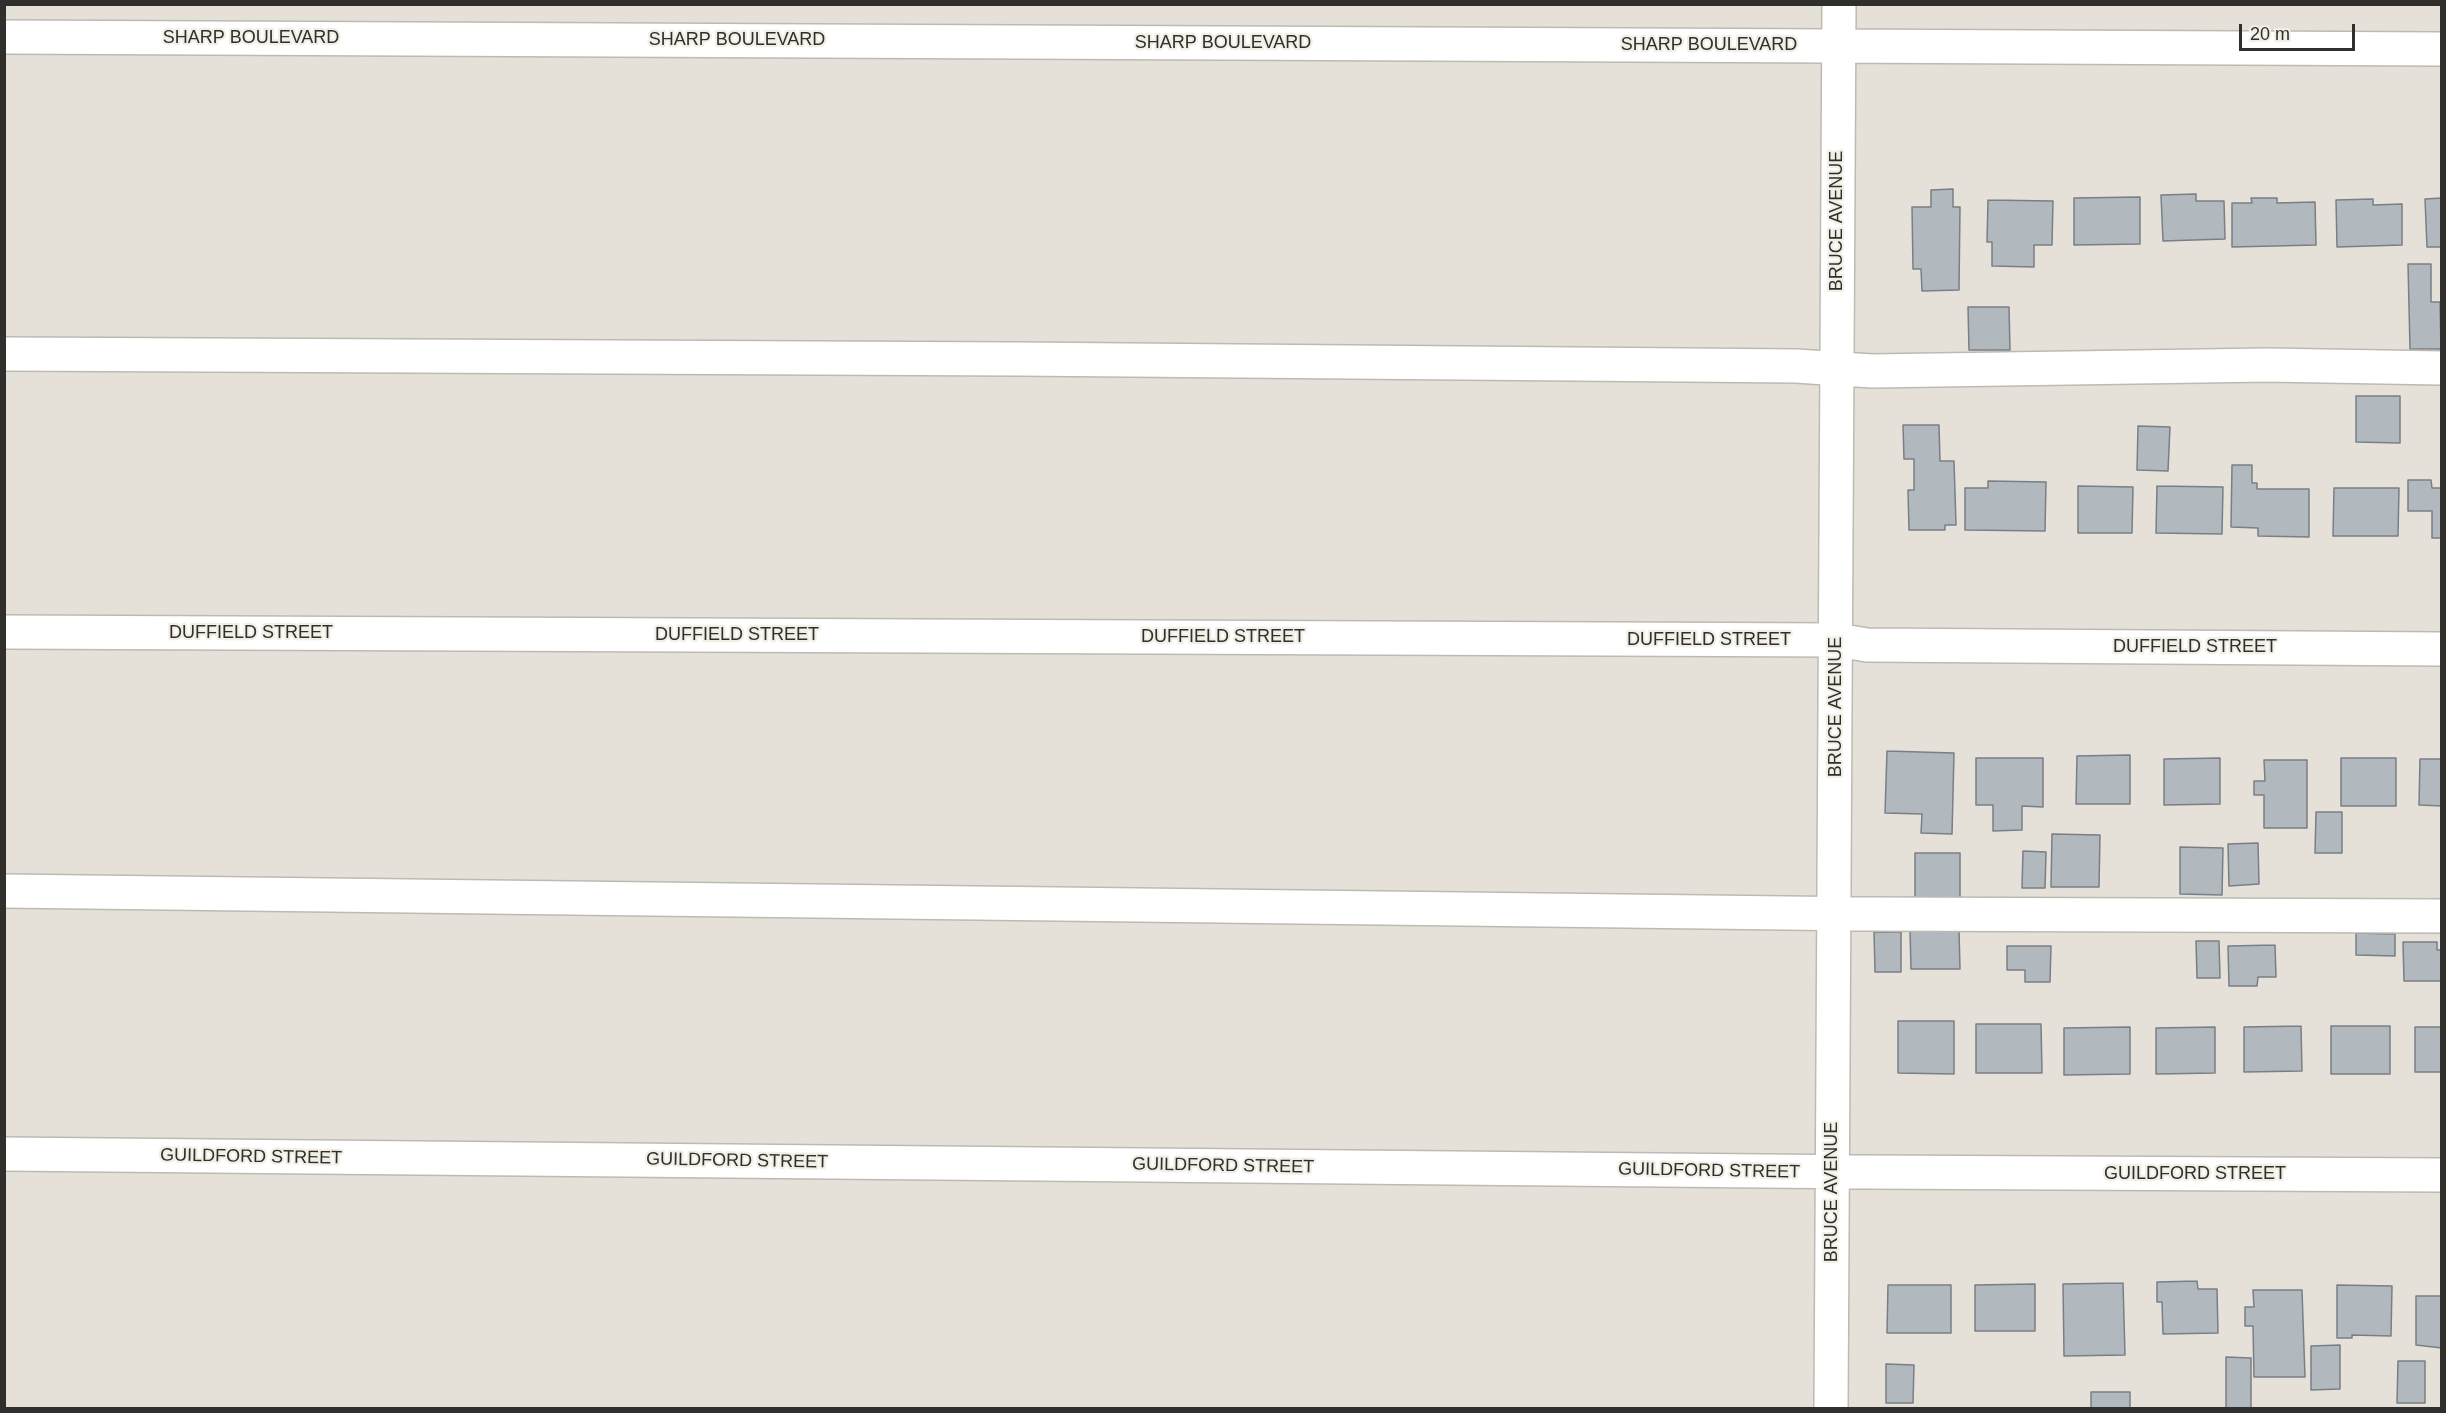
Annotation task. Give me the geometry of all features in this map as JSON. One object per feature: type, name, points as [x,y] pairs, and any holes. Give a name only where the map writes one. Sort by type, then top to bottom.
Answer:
[{"type":"street","name":"BRUCE AVENUE","points":[[1831,1408],[1839,4]]},
{"type":"street","name":"SHARP BOULEVARD","points":[[4,37],[2442,49]]},
{"type":"street","points":[[4,354],[1029,359],[1796,366],[1836,370],[2267,365],[2442,368]]},
{"type":"street","name":"DUFFIELD STREET","points":[[4,632],[1837,640],[1867,645],[2442,649]]},
{"type":"street","points":[[4,891],[1835,913],[2442,916]]},
{"type":"street","name":"GUILDFORD STREET","points":[[4,1154],[1832,1172],[2442,1175]]},
{"type":"building","points":[[1953,189],[1953,207],[1960,207],[1959,290],[1922,291],[1921,269],[1913,269],[1912,207],[1931,207],[1931,190]]},
{"type":"building","points":[[2196,194],[2196,201],[2224,201],[2225,239],[2163,241],[2161,195]]},
{"type":"building","points":[[2140,197],[2140,244],[2074,245],[2074,198]]},
{"type":"building","points":[[2251,198],[2277,198],[2277,203],[2315,202],[2316,245],[2232,247],[2232,203],[2252,203]]},
{"type":"building","points":[[2442,198],[2442,247],[2427,247],[2425,199]]},
{"type":"building","points":[[2373,199],[2373,205],[2402,204],[2402,245],[2337,247],[2336,200]]},
{"type":"building","points":[[1988,200],[2053,201],[2052,245],[2034,245],[2034,267],[1992,266],[1992,242],[1987,242]]},
{"type":"building","points":[[2408,264],[2431,264],[2431,302],[2440,302],[2441,349],[2410,349]]},
{"type":"building","points":[[1968,307],[2009,307],[2010,350],[1969,350]]},
{"type":"building","points":[[2356,396],[2400,396],[2400,443],[2356,442]]},
{"type":"building","points":[[1903,425],[1939,425],[1940,461],[1954,461],[1956,525],[1945,525],[1945,530],[1909,530],[1908,490],[1914,490],[1914,459],[1904,459]]},
{"type":"building","points":[[2138,426],[2170,427],[2168,471],[2137,470]]},
{"type":"building","points":[[2232,465],[2252,465],[2252,483],[2257,483],[2257,489],[2309,489],[2309,537],[2258,536],[2258,528],[2231,527]]},
{"type":"building","points":[[2408,480],[2431,480],[2432,488],[2442,488],[2442,538],[2432,538],[2432,511],[2408,511]]},
{"type":"building","points":[[1988,481],[2046,482],[2045,531],[1965,530],[1965,488],[1988,488]]},
{"type":"building","points":[[2078,486],[2133,487],[2132,533],[2078,533]]},
{"type":"building","points":[[2157,486],[2223,487],[2222,534],[2156,533]]},
{"type":"building","points":[[2334,488],[2399,488],[2398,536],[2333,536]]},
{"type":"building","points":[[1887,751],[1954,753],[1952,834],[1921,833],[1922,814],[1885,813]]},
{"type":"building","points":[[2130,755],[2130,804],[2076,804],[2077,756]]},
{"type":"building","points":[[1976,758],[2043,758],[2043,807],[2022,806],[2022,830],[1993,831],[1993,805],[1976,805]]},
{"type":"building","points":[[2220,758],[2220,804],[2164,805],[2164,759]]},
{"type":"building","points":[[2341,758],[2396,758],[2396,806],[2341,806]]},
{"type":"building","points":[[2420,759],[2442,759],[2442,806],[2419,805]]},
{"type":"building","points":[[2264,760],[2307,760],[2307,828],[2264,828],[2264,795],[2254,795],[2254,781],[2265,781]]},
{"type":"building","points":[[2316,812],[2342,812],[2342,853],[2315,853]]},
{"type":"building","points":[[2052,834],[2100,835],[2099,887],[2051,887]]},
{"type":"building","points":[[2258,843],[2259,884],[2229,886],[2228,844]]},
{"type":"building","points":[[2180,847],[2223,848],[2222,895],[2180,894]]},
{"type":"building","points":[[2023,851],[2046,852],[2045,888],[2022,888]]},
{"type":"building","points":[[1915,853],[1960,853],[1960,900],[1915,901]]},
{"type":"building","points":[[1910,930],[1959,930],[1960,969],[1911,969]]},
{"type":"building","points":[[1874,932],[1901,932],[1901,972],[1875,972]]},
{"type":"building","points":[[2356,933],[2395,934],[2395,956],[2356,955]]},
{"type":"building","points":[[2196,941],[2219,941],[2220,978],[2197,978]]},
{"type":"building","points":[[2403,942],[2437,942],[2437,950],[2442,950],[2442,981],[2404,981]]},
{"type":"building","points":[[2275,945],[2276,977],[2258,977],[2257,986],[2229,986],[2228,946]]},
{"type":"building","points":[[2007,946],[2051,946],[2050,982],[2025,982],[2025,970],[2007,970]]},
{"type":"building","points":[[1898,1021],[1954,1021],[1954,1074],[1898,1073]]},
{"type":"building","points":[[1976,1024],[2041,1024],[2042,1073],[1976,1073]]},
{"type":"building","points":[[2301,1026],[2302,1071],[2244,1072],[2244,1027]]},
{"type":"building","points":[[2331,1026],[2390,1026],[2390,1074],[2331,1074]]},
{"type":"building","points":[[2130,1027],[2130,1074],[2064,1075],[2064,1028]]},
{"type":"building","points":[[2215,1027],[2215,1073],[2156,1074],[2156,1028]]},
{"type":"building","points":[[2415,1027],[2442,1027],[2442,1072],[2415,1072]]},
{"type":"building","points":[[2197,1281],[2198,1289],[2217,1289],[2218,1333],[2163,1334],[2162,1302],[2157,1302],[2157,1282]]},
{"type":"building","points":[[2123,1283],[2125,1355],[2064,1356],[2063,1284]]},
{"type":"building","points":[[2035,1284],[2035,1331],[1975,1331],[1975,1285]]},
{"type":"building","points":[[1888,1285],[1951,1285],[1951,1333],[1887,1333]]},
{"type":"building","points":[[2337,1285],[2392,1286],[2391,1336],[2352,1335],[2352,1338],[2337,1338]]},
{"type":"building","points":[[2253,1290],[2302,1290],[2305,1377],[2254,1377],[2253,1326],[2245,1326],[2245,1307],[2254,1307]]},
{"type":"building","points":[[2416,1296],[2442,1296],[2442,1348],[2416,1345]]},
{"type":"building","points":[[2340,1345],[2340,1389],[2311,1390],[2311,1346]]},
{"type":"building","points":[[2226,1357],[2251,1358],[2251,1408],[2226,1408]]},
{"type":"building","points":[[2398,1361],[2425,1361],[2425,1403],[2397,1403]]},
{"type":"building","points":[[1886,1364],[1914,1365],[1913,1403],[1886,1403]]},
{"type":"building","points":[[2091,1392],[2130,1392],[2130,1408],[2091,1408]]}]
